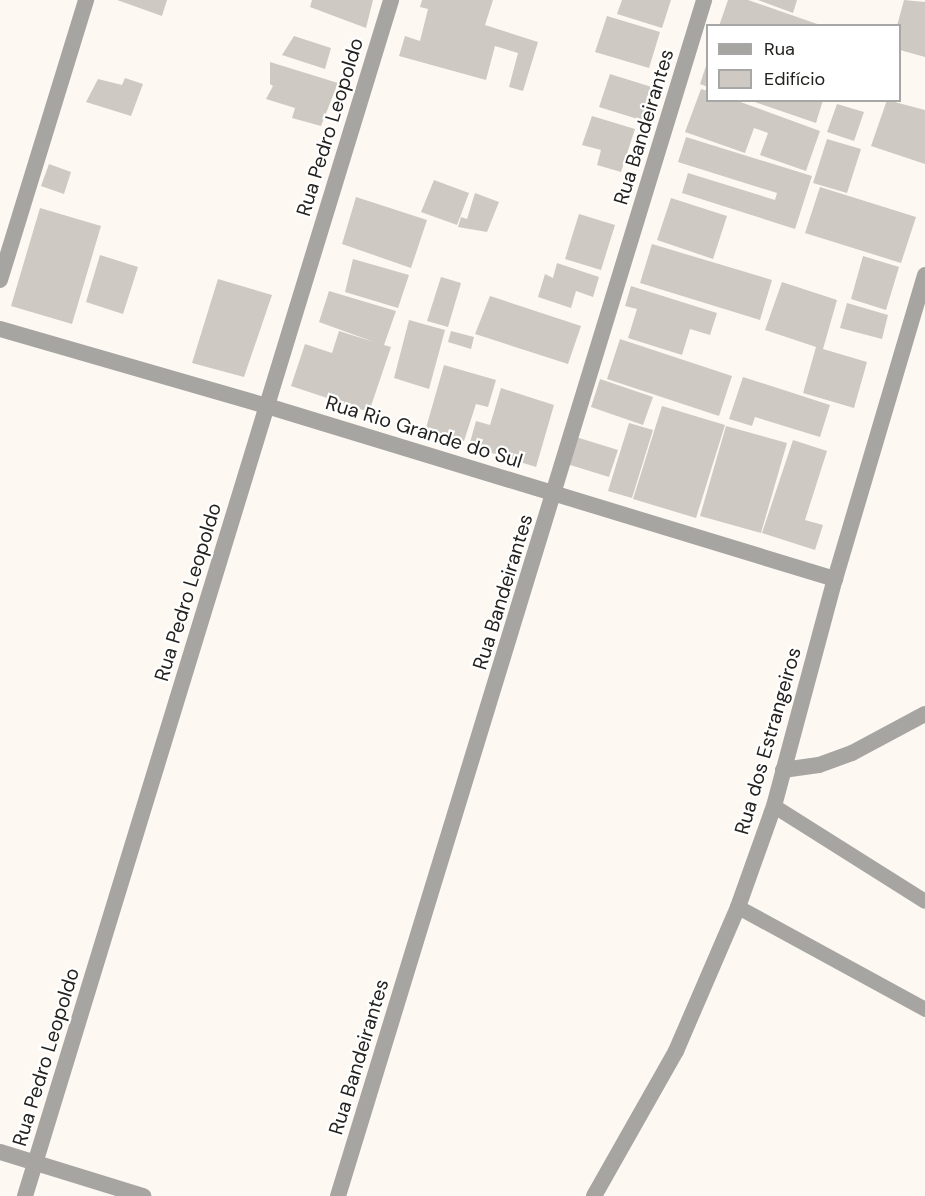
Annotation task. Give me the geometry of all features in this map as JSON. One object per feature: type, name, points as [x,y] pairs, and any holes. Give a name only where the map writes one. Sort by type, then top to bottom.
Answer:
[{"type":"street","points":[[0,280],[86,0]]},
{"type":"street","name":"Rua Pedro Leopoldo","points":[[26,1196],[391,0]]},
{"type":"street","name":"Rua Bandeirantes","points":[[338,1196],[555,495],[704,0]]},
{"type":"street","name":"Rua dos Estrangeiros","points":[[594,1196],[676,1051],[738,907],[774,806],[835,579],[925,275]]},
{"type":"street","name":"Rua Rio Grande do Sul","points":[[0,329],[267,406],[835,579]]},
{"type":"street","points":[[783,770],[819,765],[852,753],[925,714]]},
{"type":"street","points":[[0,1152],[143,1196]]},
{"type":"lane","points":[[774,806],[925,901]]},
{"type":"lane","points":[[738,907],[925,1009]]},
{"type":"building","points":[[117,0],[167,0],[162,16]]},
{"type":"building","points":[[312,0],[373,0],[366,28],[310,7]]},
{"type":"building","points":[[422,0],[493,0],[485,25],[538,42],[523,91],[509,87],[518,53],[495,46],[486,80],[399,56],[405,36],[420,41],[428,9],[420,7]]},
{"type":"building","points":[[622,0],[671,0],[662,28],[617,14]]},
{"type":"building","points":[[728,0],[748,0],[817,24],[720,24]]},
{"type":"building","points":[[758,0],[797,0],[793,13]]},
{"type":"building","points":[[904,0],[925,2],[925,57],[901,50],[901,24],[898,24]]},
{"type":"building","points":[[607,16],[660,32],[649,68],[595,52]]},
{"type":"building","points":[[294,36],[331,48],[325,69],[282,55]]},
{"type":"building","points":[[270,62],[338,83],[321,126],[292,118],[295,108],[266,99],[273,86],[270,84]]},
{"type":"building","points":[[706,66],[706,86],[700,84]]},
{"type":"building","points":[[610,74],[655,88],[644,121],[599,107]]},
{"type":"building","points":[[125,78],[143,84],[131,116],[86,102],[98,79],[122,85]]},
{"type":"building","points":[[701,89],[706,90],[706,102],[740,102],[820,131],[806,171],[760,155],[768,133],[754,128],[745,153],[685,132]]},
{"type":"building","points":[[755,102],[822,102],[816,123]]},
{"type":"building","points":[[886,102],[925,110],[925,164],[871,146]]},
{"type":"building","points":[[837,104],[864,112],[854,141],[827,132]]},
{"type":"building","points":[[592,116],[635,129],[621,172],[597,165],[601,150],[582,145]]},
{"type":"building","points":[[686,137],[812,176],[795,229],[682,193],[688,173],[775,200],[777,193],[678,162]]},
{"type":"building","points":[[827,139],[861,149],[847,193],[813,183]]},
{"type":"building","points":[[49,164],[71,172],[64,194],[41,186]]},
{"type":"building","points":[[434,180],[469,193],[457,225],[421,212]]},
{"type":"building","points":[[820,187],[916,217],[901,263],[805,233]]},
{"type":"building","points":[[475,193],[499,202],[487,232],[458,227],[461,217],[467,219]]},
{"type":"building","points":[[356,197],[427,220],[411,268],[342,244]]},
{"type":"building","points":[[671,198],[727,216],[713,259],[657,240]]},
{"type":"building","points":[[40,208],[101,226],[72,324],[11,306]]},
{"type":"building","points":[[579,214],[615,225],[601,270],[565,259]]},
{"type":"building","points":[[652,244],[772,280],[760,320],[640,283]]},
{"type":"building","points":[[100,255],[138,267],[123,314],[86,302]]},
{"type":"building","points":[[863,256],[899,267],[886,310],[851,299]]},
{"type":"building","points":[[353,259],[409,275],[398,308],[345,292]]},
{"type":"building","points":[[557,263],[599,277],[593,297],[576,291],[571,308],[538,297],[545,274],[553,278]]},
{"type":"building","points":[[441,277],[461,283],[448,327],[427,321]]},
{"type":"building","points":[[218,279],[272,295],[244,377],[192,363]]},
{"type":"building","points":[[782,282],[837,300],[823,349],[867,362],[854,408],[803,393],[816,347],[765,330]]},
{"type":"building","points":[[631,286],[717,313],[710,335],[690,329],[682,355],[628,338],[637,309],[625,306]]},
{"type":"building","points":[[329,291],[396,311],[384,345],[391,347],[369,412],[291,386],[305,344],[332,353],[339,331],[374,342],[319,322]]},
{"type":"building","points":[[490,296],[581,326],[568,364],[475,334]]},
{"type":"building","points":[[847,303],[888,315],[882,339],[840,328]]},
{"type":"building","points":[[409,320],[445,330],[429,389],[394,378]]},
{"type":"building","points":[[451,331],[474,337],[471,349],[448,342]]},
{"type":"building","points":[[620,339],[732,376],[719,416],[607,379]]},
{"type":"building","points":[[444,365],[496,380],[488,407],[476,404],[464,441],[426,428]]},
{"type":"building","points":[[743,377],[830,405],[820,437],[755,417],[752,426],[729,419]]},
{"type":"building","points":[[600,379],[653,397],[643,425],[591,407]]},
{"type":"building","points":[[501,388],[554,405],[536,467],[469,446],[476,421],[490,425]]},
{"type":"building","points":[[662,406],[725,425],[696,518],[633,499]]},
{"type":"building","points":[[629,423],[653,430],[632,498],[608,491]]},
{"type":"building","points":[[726,426],[787,443],[761,533],[700,516]]},
{"type":"building","points":[[576,437],[618,450],[609,477],[567,464]]},
{"type":"building","points":[[793,440],[827,451],[805,520],[823,525],[815,550],[762,533]]}]
